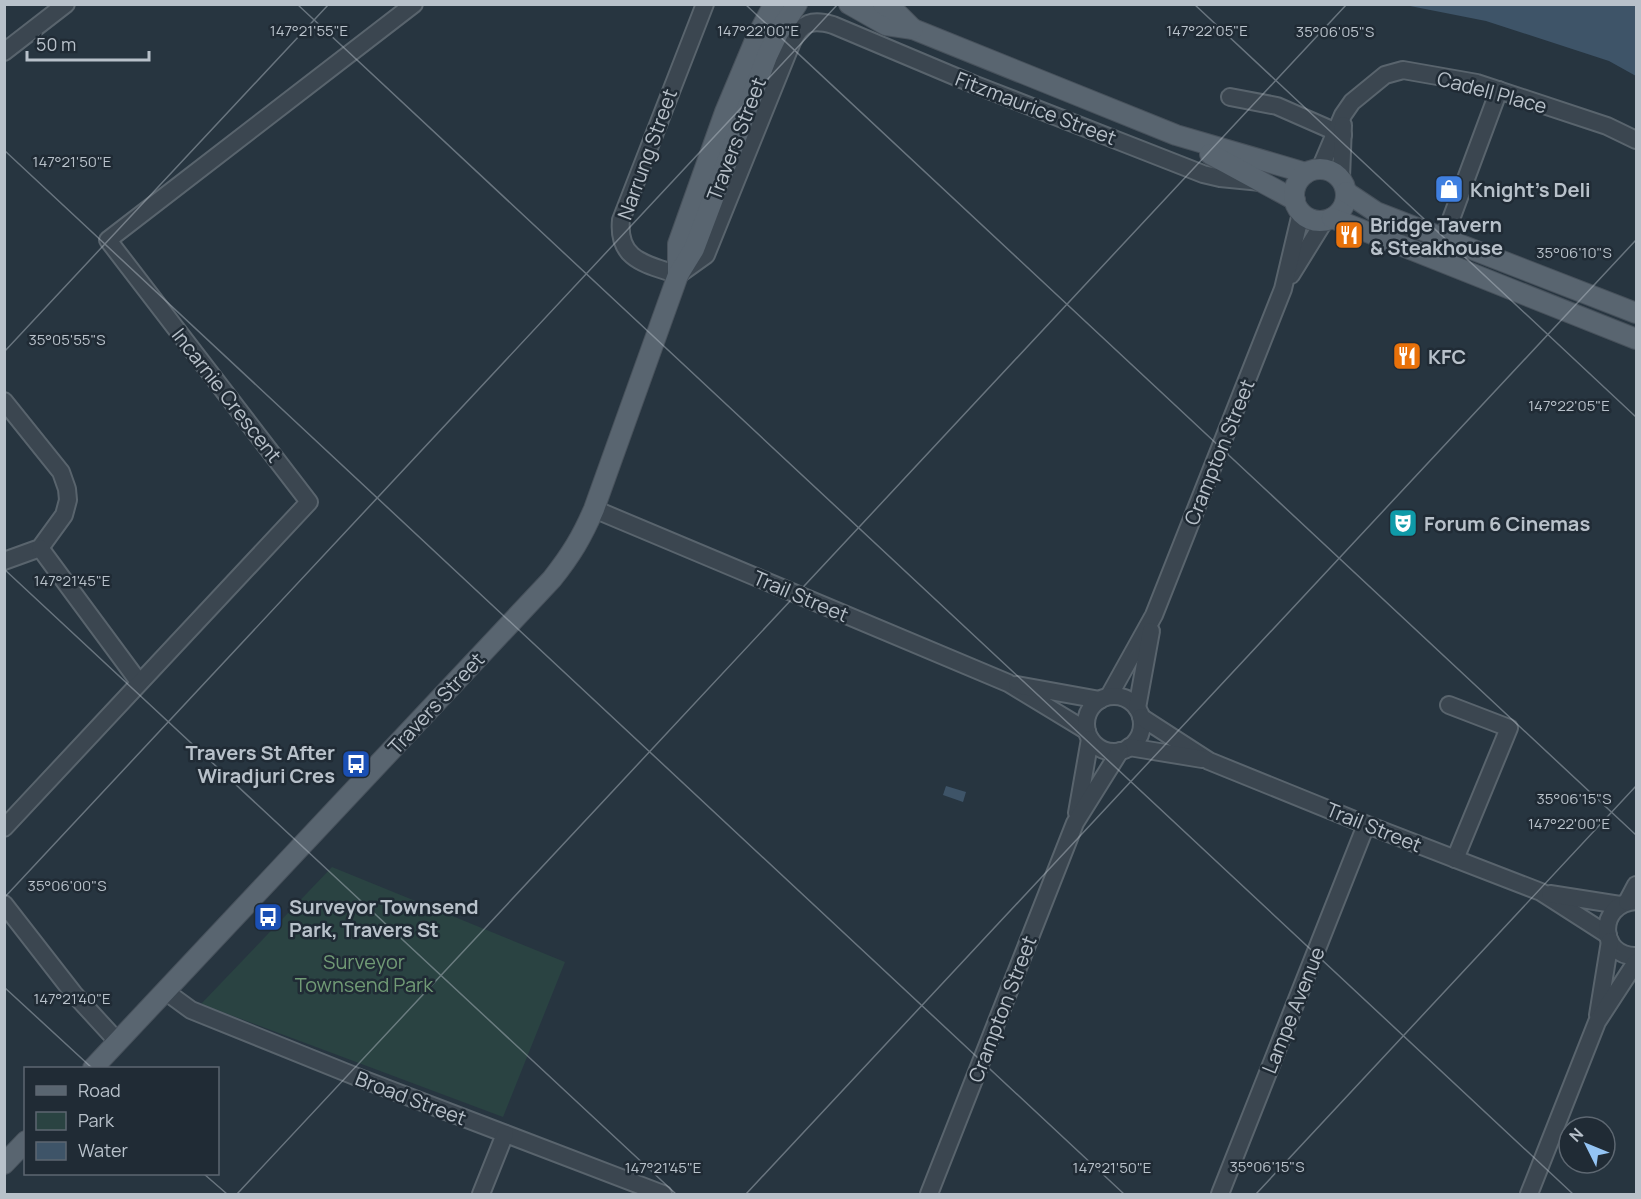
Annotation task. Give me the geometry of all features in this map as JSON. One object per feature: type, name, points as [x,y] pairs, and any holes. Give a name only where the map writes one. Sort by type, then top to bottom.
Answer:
[{"type":"main road","name":"Travers Street","points":[[678,275],[678,244],[725,112],[756,38],[774,4]]},
{"type":"main road","name":"Travers Street","points":[[94,1067],[552,579],[582,538],[678,275],[694,249],[767,56],[778,33],[797,4]]},
{"type":"main road","name":"Fitzmaurice Street","points":[[849,4],[886,25],[913,29],[1176,135],[1263,183],[1298,206]]},
{"type":"main road","name":"Fitzmaurice Street","points":[[889,7],[913,29]]},
{"type":"main road","name":"Fitzmaurice Street","points":[[1176,135],[1313,171]]},
{"type":"main road","points":[[1636,313],[1376,212],[1344,185],[1334,173],[1313,171],[1296,185],[1298,206],[1317,221],[1329,219],[1636,339]]},
{"type":"main road","points":[[1329,219],[1343,207],[1344,185]]},
{"type":"main road","points":[[1609,328],[1617,306]]},
{"type":"main road","points":[[4,1164],[24,1143]]},
{"type":"street","points":[[4,52],[66,4]]},
{"type":"street","name":"Incarnie Crescent","points":[[4,828],[309,502],[108,240],[414,4]]},
{"type":"street","name":"Narrung Street","points":[[678,275],[640,261],[626,251],[620,230],[621,220],[705,4]]},
{"type":"street","name":"Travers Street","points":[[678,275],[706,255],[792,42],[802,26],[813,21]]},
{"type":"street","name":"Fitzmaurice Street","points":[[813,21],[833,25],[972,84],[1203,174],[1263,183]]},
{"type":"street","name":"Cadell Place","points":[[1339,134],[1348,109],[1385,75],[1403,70],[1477,83],[1607,126],[1636,140]]},
{"type":"street","points":[[1444,238],[1499,90]]},
{"type":"street","points":[[1230,97],[1277,106],[1339,134]]},
{"type":"street","points":[[1313,171],[1339,134]]},
{"type":"street","points":[[1339,134],[1344,185]]},
{"type":"street","name":"Crampton Street","points":[[1105,698],[1154,615],[1283,289],[1298,206]]},
{"type":"street","name":"Crampton Street","points":[[1283,289],[1329,219]]},
{"type":"street","points":[[4,401],[61,472],[68,500],[64,515],[40,549],[4,561]]},
{"type":"street","name":"Trail Street","points":[[594,509],[1008,683],[1089,735]]},
{"type":"street","points":[[40,549],[139,682]]},
{"type":"street","name":"Crampton Street","points":[[1139,712],[1154,615]]},
{"type":"street","name":"Trail Street","points":[[1008,683],[1105,698]]},
{"type":"street","points":[[1105,698],[1125,698],[1139,712],[1140,734],[1125,749],[1103,750],[1089,735],[1088,713],[1105,698]]},
{"type":"street","points":[[1449,705],[1509,728],[1455,859]]},
{"type":"street","name":"Trail Street","points":[[1139,712],[1209,760],[1366,825],[1541,892],[1609,938],[1623,954],[1636,956]]},
{"type":"street","name":"Crampton Street","points":[[929,1194],[1075,823],[1089,735]]},
{"type":"street","name":"Crampton Street","points":[[1075,823],[1125,749]]},
{"type":"street","name":"Trail Street","points":[[1125,749],[1209,760]]},
{"type":"street","name":"Lampe Avenue","points":[[1220,1194],[1366,825]]},
{"type":"street","points":[[1597,1022],[1609,938],[1609,918],[1628,903],[1636,885]]},
{"type":"street","name":"Trail Street","points":[[1541,892],[1628,903]]},
{"type":"street","points":[[4,904],[74,994],[118,1042]]},
{"type":"street","points":[[1529,1194],[1597,1022],[1636,962]]},
{"type":"street","name":"Broad Street","points":[[165,991],[191,1010],[663,1194]]},
{"type":"street","points":[[481,1194],[506,1134]]},
{"type":"green space","name":"Surveyor Townsend Park","points":[[332,867],[565,962],[503,1117],[201,1004]]},
{"type":"water","points":[[1405,5],[1636,5],[1636,76],[1609,61],[1486,21]]},
{"type":"water","points":[[946,786],[966,792],[963,802],[943,795]]},
{"type":"place","name":"Knight's Deli","points":[[1449,189]]},
{"type":"place","name":"Bridge Tavern & Steakhouse","points":[[1349,235]]},
{"type":"place","name":"KFC","points":[[1407,356]]},
{"type":"place","name":"Forum 6 Cinemas","points":[[1403,523]]},
{"type":"place","name":"Travers St After Wiradjuri Cres","points":[[356,764]]},
{"type":"place","name":"Surveyor Townsend Park, Travers St","points":[[268,917]]}]
